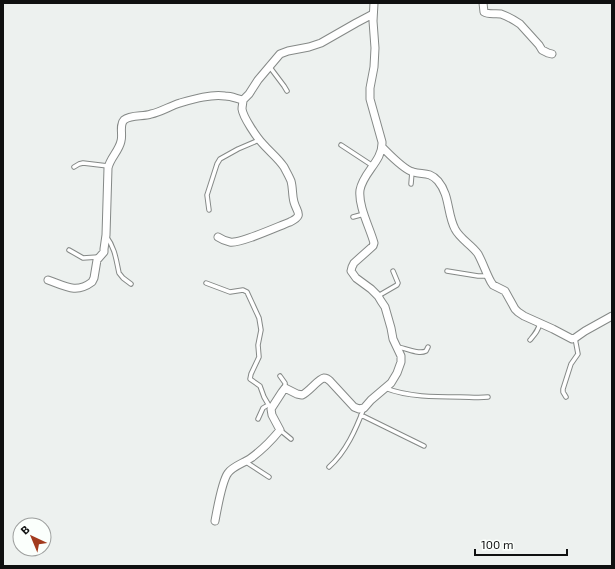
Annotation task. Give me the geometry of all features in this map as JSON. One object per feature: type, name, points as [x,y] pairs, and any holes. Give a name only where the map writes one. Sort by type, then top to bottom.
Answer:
[{"type":"street","points":[[215,521],[227,474],[265,447],[280,430],[272,415],[270,407],[286,388],[302,395],[320,380],[326,378],[330,380],[354,407],[363,412],[371,400],[391,383],[399,368],[401,356],[396,347],[384,308],[378,296],[356,278],[351,271],[354,263],[374,244],[366,222],[360,190],[364,179],[381,152],[382,147],[382,142],[370,99],[370,88],[375,54],[373,14],[374,3]]},
{"type":"street","points":[[483,3],[484,12],[487,14],[501,14],[520,24],[542,50],[552,54]]},
{"type":"street","points":[[218,237],[230,242],[249,238],[296,219],[299,213],[294,204],[291,181],[275,155],[259,140],[243,112],[242,108],[244,100],[258,80],[280,54],[321,43],[356,22],[373,14]]},
{"type":"street","points":[[48,280],[78,289],[88,285],[94,278],[96,260],[104,252],[106,235],[108,166],[122,140],[122,123],[126,118],[151,114],[180,103],[204,97],[225,96],[244,100]]},
{"type":"street","points":[[382,147],[401,165],[412,172],[430,175],[439,182],[447,197],[450,214],[456,231],[477,254],[485,268],[487,276],[493,285],[505,291],[518,312],[572,339],[612,316]]},
{"type":"lane","points":[[269,66],[287,91]]},
{"type":"lane","points":[[209,210],[207,195],[219,161],[259,140]]},
{"type":"lane","points":[[341,145],[373,166]]},
{"type":"lane","points":[[74,167],[82,163],[108,166]]},
{"type":"lane","points":[[412,172],[412,184]]},
{"type":"lane","points":[[353,217],[364,214]]},
{"type":"lane","points":[[106,235],[114,249],[121,276],[131,284]]},
{"type":"lane","points":[[70,250],[83,258],[99,257]]},
{"type":"lane","points":[[378,296],[397,285],[398,281],[393,271]]},
{"type":"lane","points":[[447,272],[487,276]]},
{"type":"lane","points":[[206,283],[230,292],[243,290],[247,292],[259,318],[261,330],[258,345],[258,357],[250,379],[260,386],[270,407],[263,408],[258,419]]},
{"type":"lane","points":[[530,340],[539,329],[540,323]]},
{"type":"lane","points":[[566,397],[563,390],[572,364],[578,354],[575,338]]},
{"type":"lane","points":[[396,347],[422,353],[426,351],[428,347]]},
{"type":"lane","points":[[280,376],[285,383],[286,388]]},
{"type":"lane","points":[[385,388],[420,396],[488,397]]},
{"type":"lane","points":[[329,467],[339,458],[363,412],[424,446]]},
{"type":"lane","points":[[280,430],[291,439]]},
{"type":"lane","points":[[245,461],[269,477]]}]
